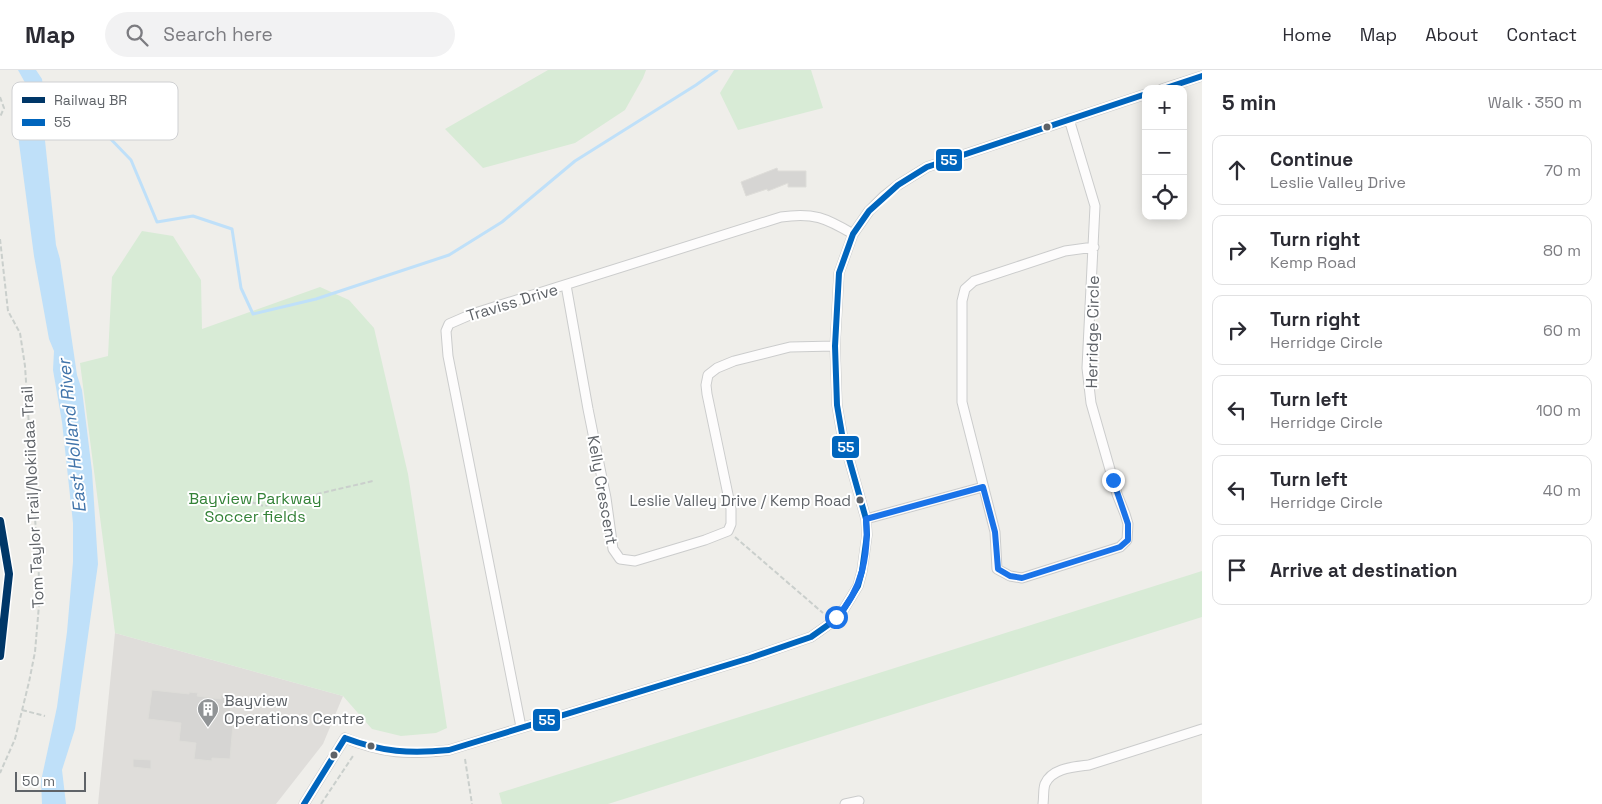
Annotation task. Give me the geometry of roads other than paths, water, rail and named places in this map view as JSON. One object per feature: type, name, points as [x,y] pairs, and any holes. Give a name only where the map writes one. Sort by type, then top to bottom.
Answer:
[{"type":"street","points":[[1174,85],[1202,76]]},
{"type":"street","points":[[304,804],[345,738],[376,750],[399,753],[419,754],[449,750],[750,658],[811,637],[828,625],[844,609],[858,586],[867,535],[866,519],[842,434],[837,405],[835,346],[839,273],[853,234],[869,212],[884,196],[928,167],[1142,95]]},
{"type":"street","name":"Herridge Circle","points":[[1069,119],[1094,198],[1094,247],[1088,368],[1091,403],[1117,494],[1128,524],[1128,540],[1120,547],[1075,562],[1022,578],[1010,576],[998,569],[995,532],[962,402],[962,301],[965,289],[974,281],[1065,251],[1094,247]]},
{"type":"street","name":"Traviss Drive","points":[[521,727],[448,356],[446,331],[449,324],[462,317],[781,217],[810,215],[829,221],[853,234]]},
{"type":"street","name":"Kelly Crescent","points":[[566,285],[606,498],[612,549],[620,559],[635,561],[705,540],[728,531],[731,524],[731,509],[706,385],[708,375],[717,368],[734,361],[790,347],[835,346]]},
{"type":"street","points":[[866,519],[983,487]]},
{"type":"street","points":[[1043,804],[1045,784],[1052,774],[1070,767],[1089,765],[1202,729]]},
{"type":"street","points":[[845,804],[860,801]]},
{"type":"water","points":[[18,70],[36,70],[42,82],[25,82]]},
{"type":"water","name":"East Holland River","points":[[19,140],[45,140],[56,245],[60,259],[77,375],[82,390],[92,471],[98,564],[75,729],[62,770],[66,804],[42,804],[41,781],[57,707],[67,632],[73,562],[73,523],[62,422],[53,370],[54,351],[49,339],[34,256]]},
{"type":"waterway","points":[[112,140],[131,160],[157,222],[193,216],[232,229],[241,288],[253,314],[316,299],[449,255],[502,222],[575,161],[717,70]]},
{"type":"rail line","name":"BR","points":[[0,521],[9,574],[0,656]]},
{"type":"place","name":"Leslie Valley Drive / Kemp Road","points":[[860,500]]},
{"type":"place","name":"Bayview Operations Centre","points":[[208,728]]},
{"type":"park label","name":"Bayview Parkway Soccer fields","points":[[255,507]]}]
